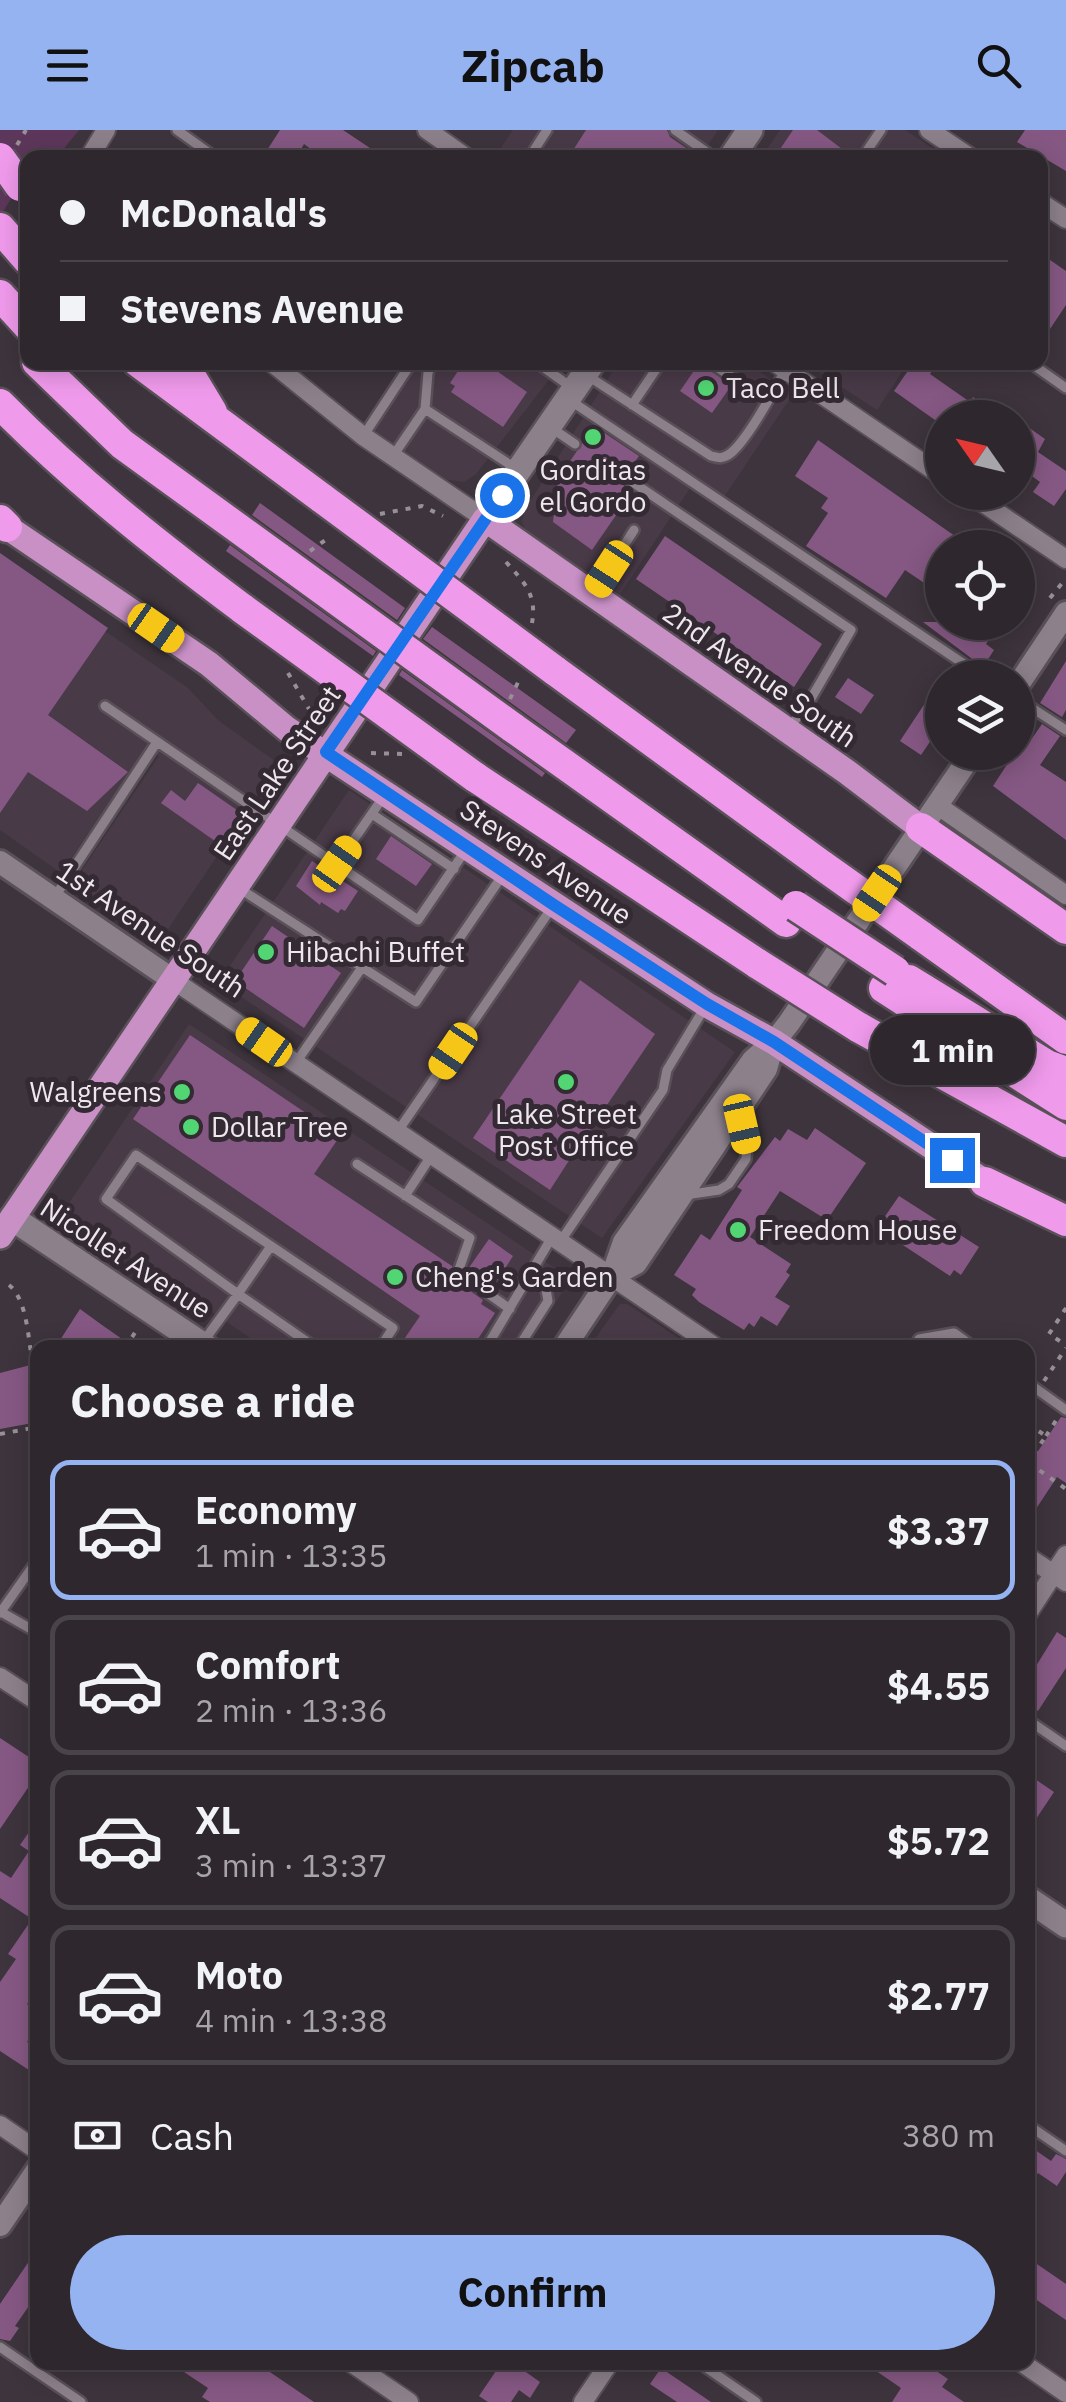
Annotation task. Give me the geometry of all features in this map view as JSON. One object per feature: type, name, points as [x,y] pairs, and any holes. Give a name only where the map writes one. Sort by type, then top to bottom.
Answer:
[{"type":"highway","points":[[0,158],[20,185]]},
{"type":"highway","points":[[0,228],[20,251]]},
{"type":"highway","points":[[0,295],[20,317]]},
{"type":"highway","points":[[0,324],[20,345]]},
{"type":"highway","points":[[44,370],[122,444],[284,552],[791,914],[1066,1104]]},
{"type":"highway","points":[[72,370],[284,552]]},
{"type":"highway","points":[[148,370],[554,670],[1066,1040]]},
{"type":"highway","points":[[187,370],[218,424]]},
{"type":"highway","points":[[0,404],[136,529],[476,777],[858,1026],[1066,1142]]},
{"type":"highway","points":[[929,816],[1066,929]]},
{"type":"highway","points":[[889,980],[1046,1065],[1066,1072]]},
{"type":"highway","points":[[985,1182],[1066,1220]]},
{"type":"main road","name":"East Lake Street","points":[[6,1227],[580,382]]},
{"type":"main road","name":"2nd Avenue South","points":[[485,518],[787,730],[929,816]]},
{"type":"main road","name":"Stevens Avenue","points":[[2,524],[208,664],[287,728],[985,1182]]},
{"type":"main road","name":"Nicollet Avenue","points":[[6,1227],[195,1340]]},
{"type":"main road","points":[[1035,1904],[1066,1925]]},
{"type":"street","points":[[427,130],[456,150]]},
{"type":"street","points":[[929,130],[959,150]]},
{"type":"street","name":"2nd Avenue South","points":[[281,370],[363,436],[485,518]]},
{"type":"street","points":[[785,370],[925,465]]},
{"type":"street","points":[[995,510],[1066,558]]},
{"type":"street","points":[[1035,660],[1066,613]]},
{"type":"street","points":[[569,1340],[612,1276],[624,1242],[680,1160],[753,1060],[774,1042],[960,770]]},
{"type":"street","name":"2nd Avenue South","points":[[929,816],[1066,895]]},
{"type":"street","name":"1st Avenue South","points":[[0,862],[704,1340]]},
{"type":"street","points":[[612,1276],[636,1264],[766,1069],[774,1042]]},
{"type":"street","name":"Stevens Avenue","points":[[985,1182],[1066,1239]]},
{"type":"street","points":[[1035,1605],[1060,1578],[1066,1555]]},
{"type":"street","points":[[1035,1562],[1060,1578]]},
{"type":"street","points":[[0,1676],[30,1697]]},
{"type":"street","points":[[0,2125],[30,2146]]},
{"type":"street","points":[[0,2224],[30,2181]]},
{"type":"street","points":[[366,2370],[409,2402]]},
{"type":"street","points":[[583,2402],[605,2370]]},
{"type":"street","points":[[1033,2370],[1066,2393]]},
{"type":"lane","points":[[177,130],[205,150]]},
{"type":"lane","points":[[675,130],[704,150]]},
{"type":"lane","points":[[363,436],[407,370]]},
{"type":"lane","points":[[392,456],[425,409],[429,370]]},
{"type":"lane","points":[[554,370],[632,404],[719,458],[727,456],[740,443],[768,400],[778,370]]},
{"type":"lane","points":[[632,404],[655,370]]},
{"type":"lane","points":[[721,370],[768,400]]},
{"type":"lane","points":[[1040,370],[1066,388]]},
{"type":"lane","points":[[580,382],[960,660]]},
{"type":"lane","points":[[425,409],[519,471]]},
{"type":"lane","points":[[550,426],[576,444]]},
{"type":"lane","points":[[625,476],[851,630],[787,730]]},
{"type":"lane","points":[[592,594],[634,530]]},
{"type":"lane","points":[[105,706],[418,920],[468,846]]},
{"type":"lane","points":[[1035,710],[1066,730]]},
{"type":"lane","points":[[54,899],[158,742]]},
{"type":"lane","points":[[337,864],[386,792]]},
{"type":"lane","points":[[372,814],[454,869]]},
{"type":"lane","points":[[235,886],[416,1002],[505,871]]},
{"type":"lane","points":[[398,1131],[554,905]]},
{"type":"lane","points":[[295,1064],[363,966]]},
{"type":"lane","points":[[491,1340],[534,1268],[663,1090],[667,1070],[707,1004]]},
{"type":"lane","points":[[682,1196],[719,1190],[729,1184],[746,1158],[748,1146],[739,1110]]},
{"type":"lane","points":[[304,1340],[106,1199],[136,1155],[393,1328],[385,1340]]},
{"type":"lane","points":[[405,1196],[432,1156]]},
{"type":"lane","points":[[357,1164],[470,1238],[458,1272],[510,1309]]},
{"type":"lane","points":[[209,1340],[271,1246]]},
{"type":"lane","points":[[523,1340],[548,1301],[545,1283],[534,1268]]},
{"type":"lane","points":[[918,1340],[954,1333],[964,1340]]},
{"type":"lane","points":[[1035,1388],[1065,1409]]},
{"type":"lane","points":[[30,1570],[1,1612],[30,1628]]},
{"type":"lane","points":[[1035,1725],[1066,1746]]},
{"type":"lane","points":[[1035,2130],[1066,2151]]},
{"type":"lane","points":[[0,2348],[30,2368]]},
{"type":"lane","points":[[33,2370],[81,2402]]},
{"type":"lane","points":[[710,2370],[756,2402]]},
{"type":"path","points":[[10,1285],[16,1289],[20,1302],[30,1354]]},
{"type":"path","points":[[1038,1390],[1066,1347],[1049,1334],[1066,1308]]},
{"type":"path","points":[[130,1340],[136,1331]]},
{"type":"path","points":[[1035,1452],[1065,1409]]},
{"type":"path","points":[[0,1434],[30,1428]]},
{"type":"path","points":[[1035,1429],[1046,1436]]},
{"type":"path","points":[[1035,1467],[1066,1489]]},
{"type":"shaded area","points":[[0,130],[79,130],[63,150],[20,150],[20,185],[0,216]]},
{"type":"shaded area","points":[[513,130],[718,130],[705,150],[499,150]]},
{"type":"shaded area","points":[[780,130],[905,130],[935,150],[766,150]]},
{"type":"shaded area","points":[[408,370],[557,370],[476,474],[464,482],[443,479],[368,428]]},
{"type":"shaded area","points":[[614,370],[757,370],[793,394],[724,497],[696,479],[620,594],[526,532],[522,522],[525,509]]},
{"type":"shaded area","points":[[816,370],[903,370],[877,410]]},
{"type":"shaded area","points":[[0,559],[188,688],[218,720],[279,764],[158,944],[72,885],[159,756],[146,749],[61,873],[0,830]]},
{"type":"shaded area","points":[[349,790],[735,1052],[602,1238],[219,982]]},
{"type":"shaded area","points":[[189,1024],[571,1279],[532,1340],[254,1340],[63,1212]]},
{"type":"shaded area","points":[[620,1304],[627,1304],[681,1340],[594,1340]]},
{"type":"building","points":[[280,130],[343,130],[373,150],[312,150],[304,144],[301,150],[267,150]]},
{"type":"building","points":[[586,130],[667,130],[670,137],[689,150],[573,150]]},
{"type":"building","points":[[793,130],[817,130],[843,150],[779,150]]},
{"type":"building","points":[[1025,130],[1066,130],[1066,171],[1048,160],[1048,150],[1031,150],[1017,142]]},
{"type":"building","points":[[1048,259],[1066,271],[1066,305],[1048,332]]},
{"type":"building","points":[[459,370],[495,370],[527,392],[503,427],[451,392],[455,386],[450,383]]},
{"type":"building","name":"Taco Bell","points":[[694,370],[710,370],[731,386],[712,413],[680,391]]},
{"type":"building","points":[[908,370],[933,370],[930,374],[967,400],[925,400],[925,413],[894,391]]},
{"type":"building","points":[[594,426],[639,456],[629,470],[618,473],[618,481],[632,492],[592,550],[553,522],[558,479]]},
{"type":"building","points":[[1035,432],[1045,439],[1038,452],[1066,471],[1066,489],[1054,506],[1035,493],[1040,482],[1035,478]]},
{"type":"building","points":[[818,440],[946,530],[925,530],[925,584],[905,570],[886,598],[806,546],[828,513],[821,508],[828,498],[795,476]]},
{"type":"building","points":[[260,503],[405,608],[397,620],[252,515]]},
{"type":"building","points":[[665,536],[822,644],[794,687],[636,579]]},
{"type":"building","points":[[230,545],[376,651],[373,656],[226,551]]},
{"type":"building","points":[[0,553],[108,628],[48,715],[128,772],[87,811],[28,772],[0,813]]},
{"type":"building","points":[[432,627],[576,730],[566,743],[423,639]]},
{"type":"building","points":[[947,640],[989,640],[986,644],[994,650],[988,660],[974,660]]},
{"type":"building","points":[[1066,661],[1066,710],[1062,717],[1040,703]]},
{"type":"building","points":[[402,670],[545,773],[542,777],[399,675]]},
{"type":"building","points":[[848,678],[874,695],[861,714],[835,697]]},
{"type":"building","points":[[925,703],[925,749],[921,755],[900,741]]},
{"type":"building","points":[[1042,724],[1060,736],[1040,765],[1066,782],[1066,840],[993,786],[1003,770],[1035,770],[1035,734]]},
{"type":"building","points":[[198,783],[244,815],[222,846],[161,803],[171,790],[185,801]]},
{"type":"building","points":[[391,836],[432,864],[416,886],[376,859]]},
{"type":"building","points":[[312,861],[358,891],[345,911],[341,909],[338,913],[321,902],[320,905],[296,886]]},
{"type":"building","points":[[272,926],[341,973],[304,1028],[235,981]]},
{"type":"building","name":"Lake Street Post Office","points":[[580,980],[655,1034],[590,1130],[596,1134],[586,1149],[579,1145],[550,1190],[473,1138]]},
{"type":"building","points":[[190,1035],[340,1136],[314,1174],[452,1266],[452,1278],[495,1313],[477,1340],[404,1340],[420,1316],[133,1119]]},
{"type":"building","name":"Freedom House","points":[[815,1128],[866,1163],[827,1220],[780,1191],[750,1237],[791,1264],[786,1272],[790,1275],[775,1297],[790,1306],[777,1326],[761,1316],[754,1327],[749,1323],[744,1330],[699,1302],[692,1295],[696,1289],[674,1275],[701,1234],[710,1240],[742,1190],[737,1187],[775,1137],[780,1141],[788,1129],[807,1140]]},
{"type":"building","points":[[899,1196],[979,1247],[961,1275],[954,1270],[950,1276],[877,1228]]},
{"type":"building","points":[[489,1239],[513,1256],[493,1287],[468,1269]]},
{"type":"building","points":[[80,1309],[124,1340],[60,1340]]},
{"type":"building","points":[[30,1365],[30,1423],[0,1429],[0,1373]]},
{"type":"building","points":[[1061,1417],[1066,1418],[1066,1483],[1057,1477],[1035,1510],[1035,1456]]},
{"type":"building","points":[[1057,1632],[1066,1638],[1066,1668],[1038,1711],[1035,1709],[1035,1668]]},
{"type":"building","points":[[0,1738],[30,1758],[30,1785],[0,1829]]},
{"type":"building","points":[[1035,1779],[1054,1792],[1035,1820]]},
{"type":"building","points":[[30,1831],[30,1918],[0,1898],[0,1871],[11,1878],[29,1851],[20,1845]]},
{"type":"building","points":[[30,1922],[30,2071],[0,2051],[0,1982],[16,1959],[8,1954]]},
{"type":"building","points":[[1035,2150],[1051,2161],[1056,2154],[1066,2159],[1066,2172],[1057,2186],[1038,2173],[1035,2178]]},
{"type":"building","points":[[30,2260],[30,2304],[10,2341],[0,2339],[0,2304]]},
{"type":"building","points":[[1035,2263],[1066,2284],[1066,2320],[1035,2299]]},
{"type":"building","points":[[181,2370],[267,2370],[314,2402],[210,2402],[202,2397],[208,2388]]},
{"type":"building","points":[[497,2370],[523,2370],[540,2382],[530,2398],[519,2390],[511,2402],[488,2402],[479,2396]]},
{"type":"building","points":[[660,2370],[664,2370],[711,2402],[677,2402],[650,2384]]},
{"type":"building","points":[[875,2370],[935,2370],[948,2379],[942,2387],[964,2402],[892,2402],[901,2388]]},
{"type":"place","name":"Taco Bell","points":[[706,388]]},
{"type":"place","name":"Gorditas el Gordo","points":[[593,437]]},
{"type":"place","name":"Hibachi Buffet","points":[[266,952]]},
{"type":"place","name":"Lake Street Post Office","points":[[566,1082]]},
{"type":"place","name":"Walgreens","points":[[182,1092]]},
{"type":"place","name":"Dollar Tree","points":[[191,1127]]},
{"type":"place","name":"Freedom House","points":[[738,1230]]},
{"type":"place","name":"Cheng's Garden","points":[[395,1277]]},
{"type":"route","points":[[502,495],[326,752],[554,905],[707,1004],[774,1042],[952,1160]]}]
